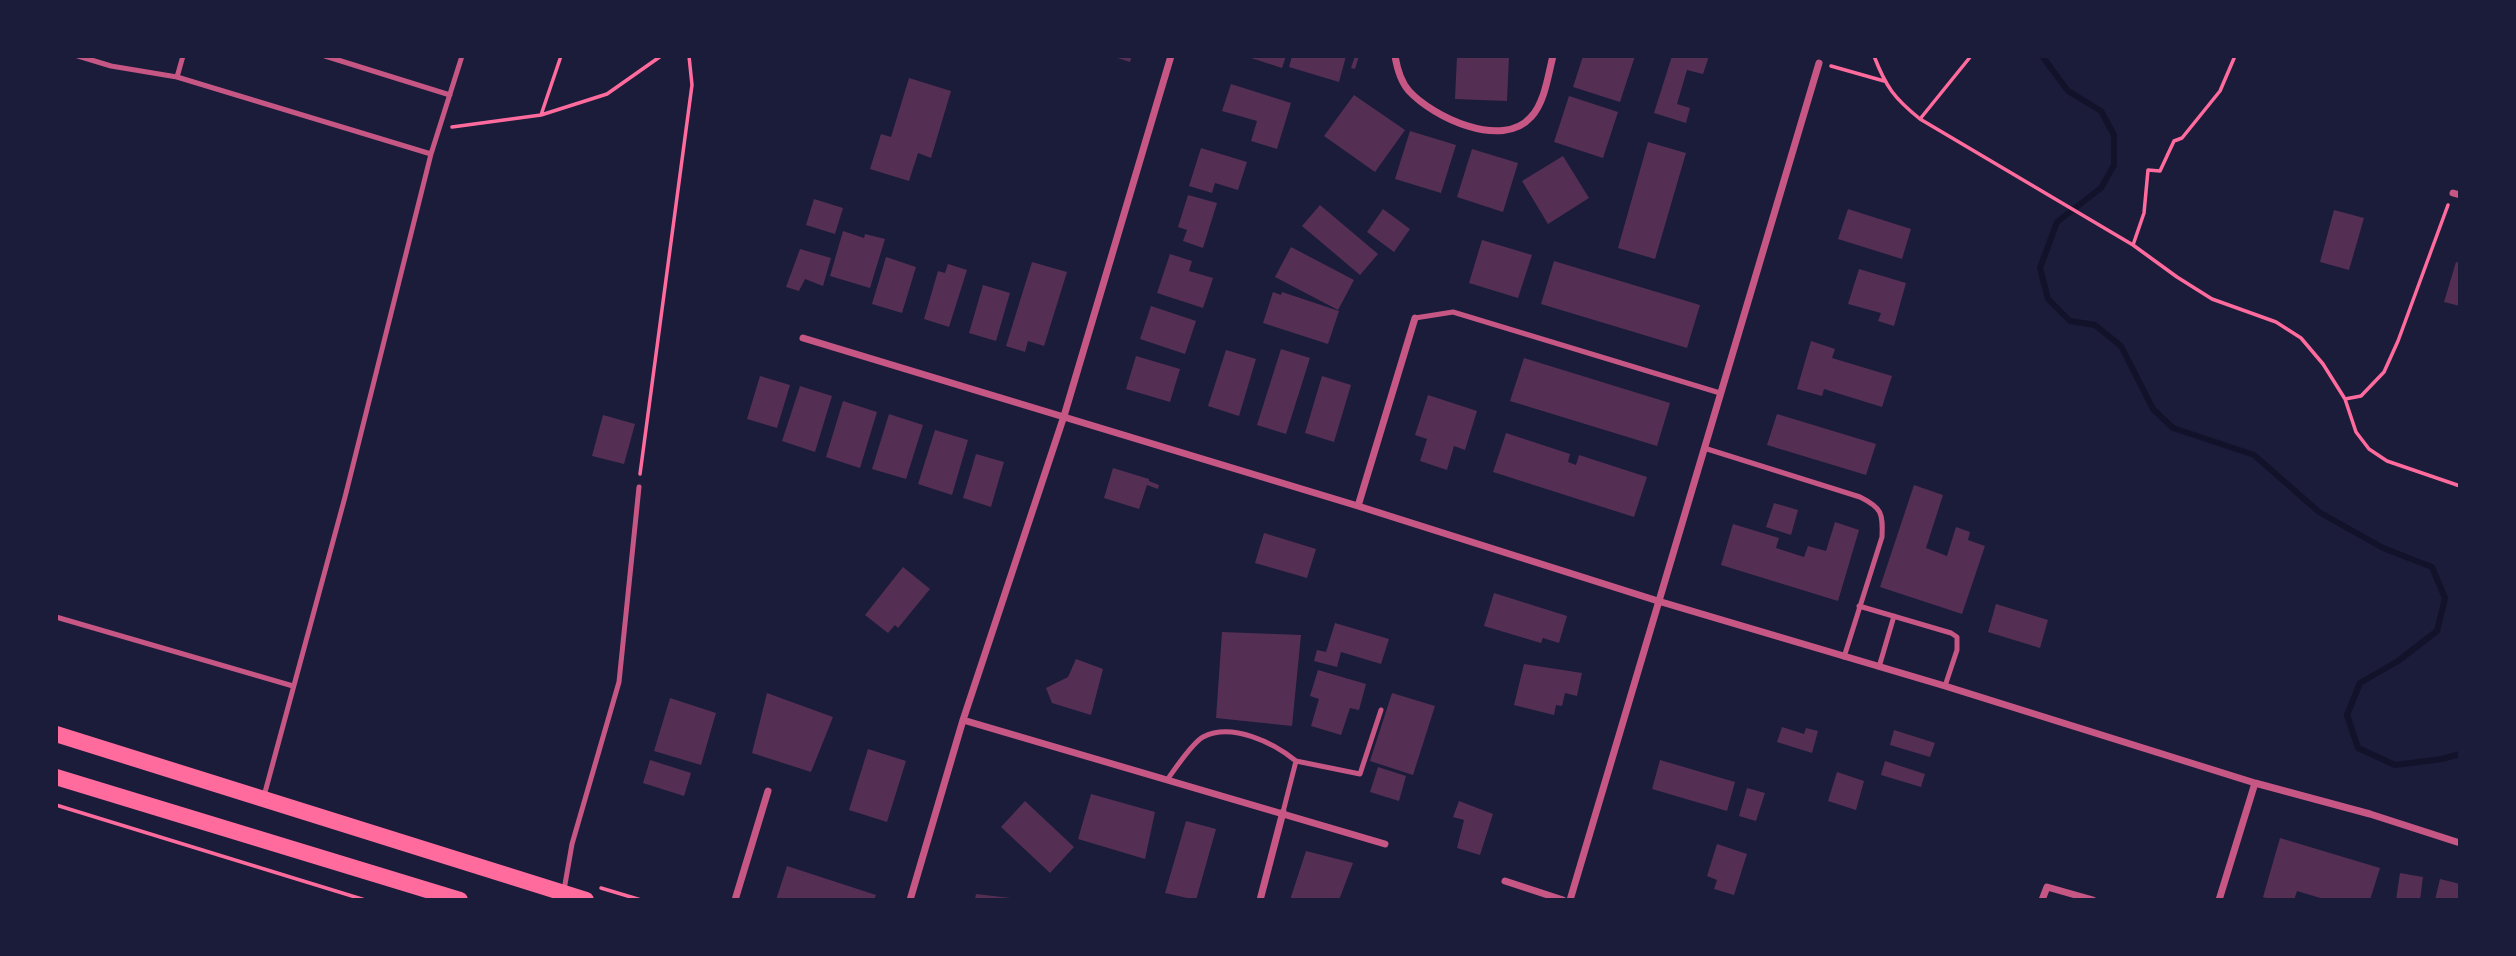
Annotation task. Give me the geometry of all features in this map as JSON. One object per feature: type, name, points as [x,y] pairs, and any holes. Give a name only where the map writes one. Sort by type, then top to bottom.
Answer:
[{"type":"main road","points":[[56,734],[586,900]]},
{"type":"main road","points":[[56,777],[460,900]]},
{"type":"street","points":[[911,900],[963,720],[1064,416],[1171,56]]},
{"type":"street","points":[[1395,56],[1398,70],[1408,90],[1430,108],[1455,121],[1486,131],[1513,129],[1531,117],[1542,97],[1553,56]]},
{"type":"street","points":[[1570,900],[1819,63]]},
{"type":"street","points":[[1358,506],[1415,318]]},
{"type":"street","points":[[803,338],[2255,783],[2370,814],[2460,843]]},
{"type":"street","points":[[963,720],[1385,844]]},
{"type":"street","points":[[2219,900],[2255,783]]},
{"type":"street","points":[[735,900],[768,790]]},
{"type":"street","points":[[1260,900],[1283,813]]},
{"type":"street","points":[[1505,881],[1563,900]]},
{"type":"street","points":[[2042,900],[2047,887],[2093,900]]},
{"type":"lane","points":[[78,56],[111,66],[177,77],[431,154]]},
{"type":"lane","points":[[177,77],[183,56]]},
{"type":"lane","points":[[325,56],[450,95]]},
{"type":"lane","points":[[263,799],[345,497],[431,154],[463,56]]},
{"type":"lane","points":[[1415,318],[1453,312],[1720,393]]},
{"type":"lane","points":[[1704,448],[1860,497],[1877,505],[1883,517],[1882,537],[1844,657]]},
{"type":"lane","points":[[563,893],[572,844],[619,682],[639,487]]},
{"type":"lane","points":[[1859,606],[1951,633],[1956,637],[1957,650],[1945,686]]},
{"type":"lane","points":[[1879,667],[1894,616]]},
{"type":"lane","points":[[56,617],[293,685]]},
{"type":"lane","points":[[1167,780],[1200,738],[1231,733],[1260,740],[1297,761],[1360,774],[1381,710]]},
{"type":"lane","points":[[1283,813],[1297,761]]},
{"type":"path","points":[[541,115],[561,56]]},
{"type":"path","points":[[439,128],[541,115],[607,94],[661,56]]},
{"type":"path","points":[[639,487],[692,85],[689,56]]},
{"type":"path","points":[[1874,56],[1884,81],[1898,101],[1920,119],[2099,225],[2212,299],[2276,322],[2301,338],[2323,364],[2345,399],[2356,432],[2369,449],[2387,461],[2460,486]]},
{"type":"path","points":[[1920,119],[1970,56]]},
{"type":"path","points":[[2133,246],[2144,213],[2148,170],[2160,171],[2174,141],[2182,138],[2220,91],[2235,56]]},
{"type":"path","points":[[1819,63],[1884,81]]},
{"type":"path","points":[[2345,399],[2361,396],[2384,372],[2456,194]]},
{"type":"path","points":[[56,805],[365,900]]},
{"type":"building","points":[[1111,56],[1132,56],[1130,62]]},
{"type":"building","points":[[1245,56],[1286,56],[1282,68]]},
{"type":"building","points":[[1292,56],[1346,56],[1339,82],[1289,67]]},
{"type":"building","points":[[1355,56],[1359,56],[1355,69],[1351,68]]},
{"type":"building","points":[[1457,56],[1509,56],[1507,101],[1455,99]]},
{"type":"building","points":[[1583,56],[1635,56],[1620,102],[1573,87]]},
{"type":"building","points":[[1672,56],[1709,56],[1703,74],[1687,70],[1677,104],[1690,108],[1686,123],[1654,113]]},
{"type":"building","points":[[909,78],[951,91],[931,158],[918,153],[909,181],[870,169],[881,134],[891,137]]},
{"type":"building","points":[[1231,84],[1291,103],[1277,149],[1251,141],[1257,121],[1222,111]]},
{"type":"building","points":[[1354,95],[1405,130],[1375,172],[1324,136]]},
{"type":"building","points":[[1569,96],[1618,112],[1603,158],[1554,142]]},
{"type":"building","points":[[1410,131],[1456,145],[1441,193],[1395,179]]},
{"type":"building","points":[[1648,142],[1686,153],[1655,259],[1618,248]]},
{"type":"building","points":[[1201,148],[1247,162],[1238,190],[1215,183],[1212,193],[1189,186]]},
{"type":"building","points":[[1472,149],[1518,163],[1503,212],[1457,197]]},
{"type":"building","points":[[1563,156],[1589,198],[1548,224],[1522,181]]},
{"type":"building","points":[[1188,195],[1217,203],[1203,248],[1183,241],[1187,230],[1178,227]]},
{"type":"building","points":[[814,199],[843,208],[835,234],[806,225]]},
{"type":"building","points":[[1320,205],[1378,254],[1360,275],[1302,226]]},
{"type":"building","points":[[1383,209],[1410,229],[1394,252],[1367,232]]},
{"type":"building","points":[[1848,209],[1911,229],[1902,259],[1838,239]]},
{"type":"building","points":[[2334,210],[2364,218],[2349,270],[2320,262]]},
{"type":"building","points":[[843,231],[864,238],[865,234],[885,239],[870,288],[830,276]]},
{"type":"building","points":[[1482,240],[1532,255],[1518,298],[1469,283]]},
{"type":"building","points":[[1291,247],[1354,280],[1338,310],[1275,277]]},
{"type":"building","points":[[800,249],[831,258],[823,286],[805,279],[799,291],[786,287]]},
{"type":"building","points":[[1170,254],[1192,261],[1189,271],[1213,278],[1203,308],[1157,293]]},
{"type":"building","points":[[886,257],[916,267],[902,313],[872,304]]},
{"type":"building","points":[[1554,261],[1700,305],[1687,348],[1541,304]]},
{"type":"building","points":[[1032,262],[1067,272],[1044,346],[1028,341],[1025,352],[1006,346]]},
{"type":"building","points":[[2456,262],[2460,263],[2460,306],[2444,302]]},
{"type":"building","points":[[948,264],[967,270],[949,327],[924,319],[938,271],[945,273]]},
{"type":"building","points":[[1859,269],[1906,283],[1894,326],[1878,321],[1881,313],[1848,304]]},
{"type":"building","points":[[983,285],[1010,293],[996,341],[969,333]]},
{"type":"building","points":[[1273,292],[1281,295],[1282,292],[1339,311],[1328,344],[1263,323]]},
{"type":"building","points":[[1151,306],[1196,321],[1185,354],[1140,339]]},
{"type":"building","points":[[1811,341],[1835,349],[1832,358],[1892,376],[1882,407],[1824,389],[1822,396],[1797,389]]},
{"type":"building","points":[[1281,349],[1310,358],[1286,434],[1257,425]]},
{"type":"building","points":[[1226,350],[1256,359],[1239,416],[1208,406]]},
{"type":"building","points":[[1136,356],[1180,369],[1170,402],[1126,389]]},
{"type":"building","points":[[1524,358],[1670,403],[1657,446],[1510,401]]},
{"type":"building","points":[[760,376],[790,385],[777,428],[747,419]]},
{"type":"building","points":[[1322,376],[1351,385],[1334,442],[1305,433]]},
{"type":"building","points":[[800,386],[832,396],[815,452],[782,441]]},
{"type":"building","points":[[1428,395],[1477,411],[1465,450],[1454,446],[1447,470],[1420,461],[1427,439],[1415,435]]},
{"type":"building","points":[[843,401],[877,412],[860,468],[826,457]]},
{"type":"building","points":[[889,414],[923,425],[906,479],[872,469]]},
{"type":"building","points":[[1777,414],[1876,444],[1866,475],[1767,445]]},
{"type":"building","points":[[603,415],[635,424],[624,464],[592,456]]},
{"type":"building","points":[[935,430],[968,440],[952,495],[918,484]]},
{"type":"building","points":[[1506,433],[1570,454],[1568,462],[1576,465],[1579,455],[1647,477],[1634,517],[1493,472]]},
{"type":"building","points":[[976,454],[1004,462],[991,507],[963,498]]},
{"type":"building","points":[[1113,468],[1149,479],[1159,485],[1158,489],[1147,485],[1139,509],[1104,498]]},
{"type":"building","points":[[1914,485],[1943,495],[1926,548],[1947,556],[1956,527],[1970,532],[1968,540],[1985,546],[1962,614],[1880,587]]},
{"type":"building","points":[[1774,503],[1798,510],[1791,535],[1766,527]]},
{"type":"building","points":[[1835,522],[1859,530],[1838,601],[1721,565],[1733,524],[1779,538],[1776,548],[1804,557],[1808,546],[1826,551]]},
{"type":"building","points":[[1264,533],[1316,549],[1307,578],[1255,563]]},
{"type":"building","points":[[903,567],[930,589],[898,628],[895,625],[888,633],[865,615]]},
{"type":"building","points":[[1494,593],[1567,616],[1559,643],[1543,638],[1541,643],[1484,626]]},
{"type":"building","points":[[1996,604],[2048,620],[2040,648],[1988,632]]},
{"type":"building","points":[[1335,623],[1389,639],[1381,664],[1341,652],[1337,667],[1314,661],[1317,650],[1326,652]]},
{"type":"building","points":[[1222,632],[1301,635],[1292,726],[1216,718]]},
{"type":"building","points":[[1076,659],[1103,669],[1091,715],[1052,703],[1046,688],[1068,677]]},
{"type":"building","points":[[1524,664],[1582,673],[1577,696],[1565,693],[1562,706],[1556,705],[1554,715],[1514,705]]},
{"type":"building","points":[[1318,670],[1366,684],[1359,710],[1350,708],[1341,735],[1311,726],[1319,699],[1310,696]]},
{"type":"building","points":[[767,693],[833,717],[811,772],[752,753]]},
{"type":"building","points":[[1392,693],[1435,706],[1413,775],[1370,761]]},
{"type":"building","points":[[670,698],[716,713],[701,765],[654,751]]},
{"type":"building","points":[[1782,727],[1804,734],[1806,728],[1818,731],[1812,753],[1777,742]]},
{"type":"building","points":[[1894,730],[1935,743],[1930,757],[1890,745]]},
{"type":"building","points":[[868,749],[906,761],[887,822],[849,810]]},
{"type":"building","points":[[650,760],[691,773],[684,796],[643,783]]},
{"type":"building","points":[[1660,760],[1735,782],[1727,811],[1652,789]]},
{"type":"building","points":[[1885,761],[1925,774],[1921,787],[1881,775]]},
{"type":"building","points":[[1378,767],[1406,776],[1399,801],[1370,792]]},
{"type":"building","points":[[1837,772],[1864,781],[1856,810],[1828,801]]},
{"type":"building","points":[[1747,788],[1765,793],[1756,821],[1739,816]]},
{"type":"building","points":[[1091,794],[1155,812],[1145,859],[1078,839]]},
{"type":"building","points":[[1025,801],[1074,847],[1050,873],[1001,827]]},
{"type":"building","points":[[1459,801],[1493,814],[1480,855],[1457,848],[1464,820],[1453,817]]},
{"type":"building","points":[[1186,821],[1216,829],[1196,900],[1165,893]]},
{"type":"building","points":[[2280,838],[2380,868],[2370,900],[2327,900],[2297,891],[2294,900],[2272,900],[2263,897]]},
{"type":"building","points":[[1717,844],[1747,854],[1734,895],[1714,889],[1717,880],[1707,876]]},
{"type":"building","points":[[1306,851],[1353,863],[1339,900],[1290,900]]},
{"type":"building","points":[[787,866],[876,895],[874,900],[776,900]]},
{"type":"building","points":[[2400,873],[2423,877],[2420,900],[2396,900]]},
{"type":"building","points":[[2440,879],[2460,884],[2458,900],[2435,900]]},
{"type":"building","points":[[976,894],[1011,898],[1011,900],[975,900]]},
{"type":"waterway","points":[[2042,56],[2068,91],[2101,111],[2114,135],[2114,165],[2101,188],[2057,222],[2040,268],[2048,299],[2070,321],[2095,325],[2121,346],[2153,409],[2173,428],[2254,455],[2319,512],[2383,548],[2432,567],[2445,598],[2437,631],[2398,661],[2360,683],[2347,715],[2358,748],[2395,765],[2460,754]]}]
